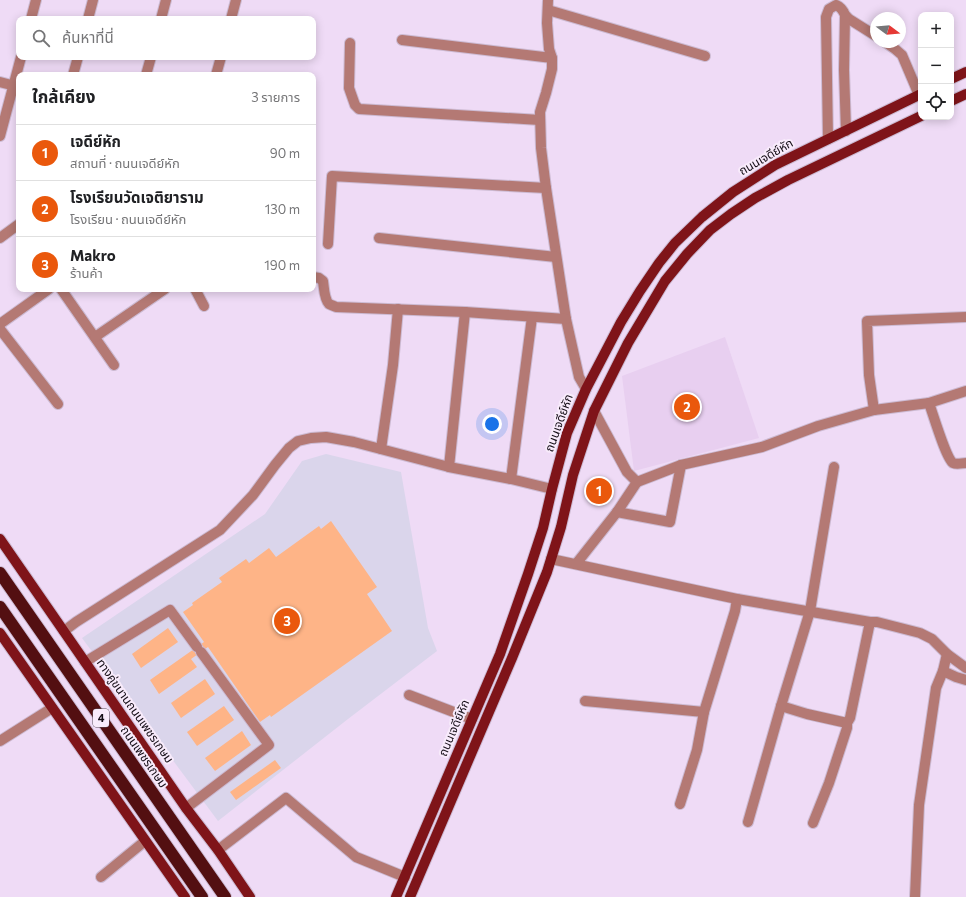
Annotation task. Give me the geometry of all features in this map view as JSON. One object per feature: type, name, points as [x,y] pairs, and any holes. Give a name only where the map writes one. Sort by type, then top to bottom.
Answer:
[{"type":"highway","name":"ถนนเพชรเกษม","points":[[0,573],[225,897]]},
{"type":"highway","name":"4","points":[[0,607],[202,897]]},
{"type":"main road","points":[[954,78],[966,72]]},
{"type":"main road","points":[[954,100],[966,94]]},
{"type":"main road","name":"ถนนเจดีย์หัก","points":[[396,897],[500,654],[543,528],[567,433],[586,388],[625,316],[659,263],[676,242],[702,217],[733,192],[775,165],[918,95]]},
{"type":"main road","points":[[410,897],[512,658],[551,558],[561,527],[573,474],[594,411],[628,343],[665,281],[687,254],[710,230],[755,198],[788,180],[918,117]]},
{"type":"main road","name":"ทางคู่ขนานถนนเพชรเกษม","points":[[0,539],[186,808],[218,850],[250,897]]},
{"type":"main road","points":[[0,633],[185,897]]},
{"type":"street","points":[[32,16],[36,0]]},
{"type":"street","points":[[89,16],[93,0]]},
{"type":"street","points":[[162,16],[166,0]]},
{"type":"street","points":[[232,16],[236,0]]},
{"type":"street","points":[[828,139],[826,17],[829,9],[837,3],[848,19],[870,32]]},
{"type":"street","points":[[586,388],[579,377],[566,319],[541,148],[540,112],[552,69],[547,23],[548,5],[705,56]]},
{"type":"street","points":[[844,14],[846,130]]},
{"type":"street","points":[[402,40],[552,58]]},
{"type":"street","points":[[350,43],[349,88],[354,105],[359,109],[540,120]]},
{"type":"street","points":[[895,48],[902,55],[918,90]]},
{"type":"street","points":[[18,72],[20,60]]},
{"type":"street","points":[[74,72],[77,60]]},
{"type":"street","points":[[147,72],[149,60]]},
{"type":"street","points":[[217,72],[220,60]]},
{"type":"street","points":[[0,82],[16,86],[0,136]]},
{"type":"street","points":[[328,244],[332,176],[546,188]]},
{"type":"street","points":[[0,238],[16,226]]},
{"type":"street","points":[[379,238],[556,257]]},
{"type":"street","points":[[316,278],[323,281],[326,297],[330,305],[336,307],[465,312],[566,319]]},
{"type":"street","points":[[0,324],[45,292]]},
{"type":"street","points":[[63,292],[114,364]]},
{"type":"street","points":[[95,337],[161,292]]},
{"type":"street","points":[[197,292],[204,306]]},
{"type":"street","points":[[381,449],[398,309]]},
{"type":"street","points":[[449,467],[465,312]]},
{"type":"street","points":[[511,479],[532,317]]},
{"type":"street","points":[[874,410],[869,375],[867,321],[966,317]]},
{"type":"street","points":[[0,328],[58,404]]},
{"type":"street","points":[[576,564],[617,512],[637,482],[681,465],[762,447],[818,426],[874,410],[929,403],[966,391]]},
{"type":"street","points":[[929,403],[943,444],[951,461],[955,464],[966,463]]},
{"type":"street","points":[[594,411],[627,472],[637,482]]},
{"type":"street","points":[[64,631],[220,530],[253,495],[289,448],[298,441],[326,437],[354,442],[449,467],[511,479],[552,489]]},
{"type":"street","points":[[617,512],[670,522],[681,465]]},
{"type":"street","points":[[748,822],[780,706],[810,612],[834,467]]},
{"type":"street","points":[[551,558],[737,599],[877,622],[920,633],[932,639],[947,654],[966,668]]},
{"type":"street","points":[[680,804],[697,750],[704,712],[735,611],[737,599]]},
{"type":"street","points":[[85,662],[170,610],[269,745],[186,808]]},
{"type":"street","points":[[813,823],[829,783],[847,728],[847,723],[850,718],[870,622]]},
{"type":"street","points":[[916,897],[919,805],[936,688],[943,671],[947,654]]},
{"type":"street","points":[[943,671],[966,680]]},
{"type":"street","points":[[409,695],[472,720]]},
{"type":"street","points":[[585,701],[704,712]]},
{"type":"street","points":[[780,706],[847,723]]},
{"type":"street","points":[[0,741],[52,708]]},
{"type":"street","points":[[218,850],[286,798],[356,857],[405,877]]},
{"type":"street","points":[[101,877],[145,841]]},
{"type":"shaded area","points":[[725,337],[759,438],[634,471],[622,376]]},
{"type":"shaded area","points":[[326,454],[401,472],[428,628],[437,651],[218,821],[82,638],[265,514],[302,461]]},
{"type":"building","points":[[331,521],[377,587],[367,594],[392,631],[271,717],[270,715],[260,722],[208,647],[191,659],[197,667],[159,694],[150,680],[204,642],[183,612],[193,605],[192,603],[222,582],[219,578],[246,559],[249,563],[269,548],[276,557],[319,526],[321,529]]},
{"type":"building","points":[[168,628],[178,642],[141,668],[132,654]]},
{"type":"building","points":[[205,679],[215,694],[181,718],[171,703]]},
{"type":"building","points":[[224,706],[234,720],[197,746],[187,732]]},
{"type":"building","points":[[242,731],[251,745],[215,771],[205,758]]},
{"type":"building","points":[[275,760],[281,768],[236,800],[230,792]]},
{"type":"place","name":"โรงเรียนวัดเจติยาราม","points":[[687,407]]},
{"type":"place","name":"เจดีย์หัก","points":[[599,491]]},
{"type":"place","name":"Makro","points":[[287,621]]}]
